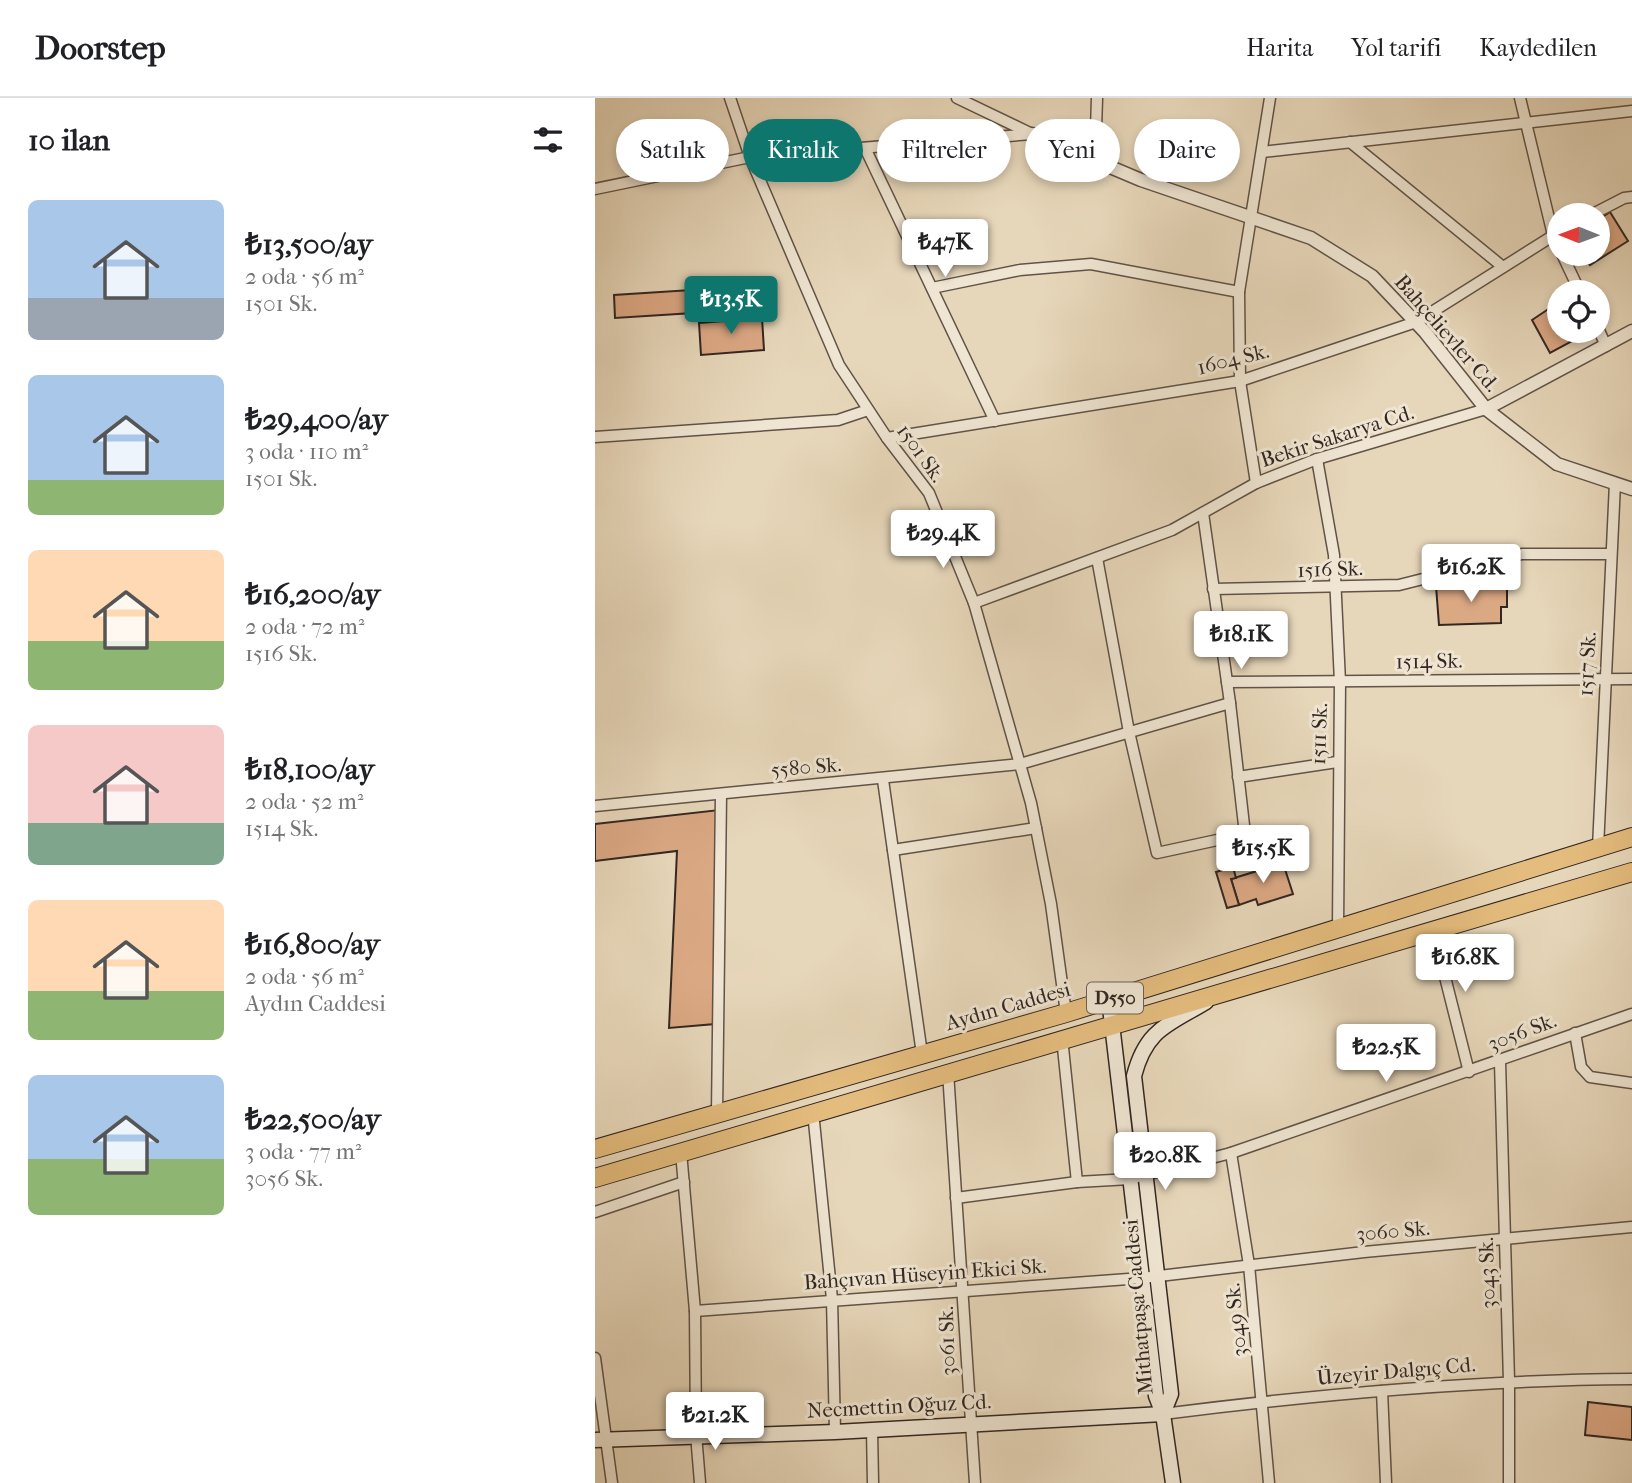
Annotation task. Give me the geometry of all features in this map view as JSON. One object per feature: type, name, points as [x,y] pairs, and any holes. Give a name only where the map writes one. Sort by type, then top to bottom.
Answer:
[{"type":"highway","name":"Aydın Caddesi","points":[[595,1149],[1066,1013],[1632,837]]},
{"type":"highway","name":"D550","points":[[595,1178],[1062,1038],[1632,872]]},
{"type":"main road","name":"Mithatpaşa Caddesi","points":[[1163,1414],[1171,1394],[1134,1076],[1140,1053],[1152,1035],[1225,990]]},
{"type":"main road","name":"Mithatpaşa Caddesi","points":[[1109,999],[1156,1396],[1163,1414],[1173,1483]]},
{"type":"main road","name":"Necmettin Oğuz Cd.","points":[[602,1440],[696,1434],[835,1432],[1163,1414]]},
{"type":"street","name":"1501 Sk.","points":[[730,98],[743,136]]},
{"type":"street","points":[[957,98],[979,104],[1025,130]]},
{"type":"street","points":[[1096,119],[1097,98]]},
{"type":"street","points":[[1256,483],[1240,381],[1239,292],[1253,218],[1270,98]]},
{"type":"street","points":[[1520,98],[1523,121],[1547,203]]},
{"type":"street","points":[[1262,152],[1632,111]]},
{"type":"street","points":[[863,150],[1025,135]]},
{"type":"street","points":[[1350,142],[1503,267]]},
{"type":"street","points":[[866,150],[995,421]]},
{"type":"street","points":[[595,189],[743,158]]},
{"type":"street","name":"Bahçelievler Cd.","points":[[1120,170],[1311,238],[1372,276],[1416,322],[1486,409],[1557,464],[1632,489]]},
{"type":"street","name":"1501 Sk.","points":[[761,182],[839,365],[887,438],[929,493],[974,603],[1036,828],[1051,904],[1066,1013]]},
{"type":"street","points":[[1610,206],[1632,197]]},
{"type":"street","name":"1604 Sk.","points":[[887,438],[1240,381],[1416,322],[1547,239]]},
{"type":"street","points":[[932,288],[1020,270],[1091,264],[1239,292]]},
{"type":"street","name":"Bekir Sakarya Cd.","points":[[974,603],[1172,530],[1256,483],[1317,459],[1486,409],[1632,331]]},
{"type":"street","points":[[595,436],[838,419],[868,410]]},
{"type":"street","name":"1511 Sk.","points":[[1317,459],[1334,555],[1340,682],[1338,929]]},
{"type":"street","name":"1517 Sk.","points":[[1598,848],[1615,483]]},
{"type":"street","points":[[1097,558],[1129,732],[1157,853],[1245,834],[1230,703],[1203,513]]},
{"type":"street","name":"1516 Sk.","points":[[1213,589],[1335,589],[1399,585],[1522,554],[1611,554]]},
{"type":"street","name":"1514 Sk.","points":[[1227,682],[1632,679]]},
{"type":"street","name":"5580 Sk.","points":[[595,806],[883,780],[1020,764],[1230,703]]},
{"type":"street","points":[[1238,777],[1338,762]]},
{"type":"street","points":[[883,780],[922,1054]]},
{"type":"street","points":[[717,1113],[721,794]]},
{"type":"street","points":[[893,850],[1036,828]]},
{"type":"street","points":[[1425,932],[1441,961],[1469,1072]]},
{"type":"street","name":"3056 Sk.","points":[[956,1198],[1077,1182],[1146,1177],[1231,1153],[1500,1062],[1632,1014]]},
{"type":"street","points":[[1575,1033],[1581,1067],[1590,1077],[1632,1083]]},
{"type":"street","points":[[1062,1038],[1077,1182]]},
{"type":"street","name":"3043 Sk.","points":[[1500,1062],[1509,1381],[1509,1483]]},
{"type":"street","name":"3061 Sk.","points":[[948,1072],[975,1483]]},
{"type":"street","points":[[813,1112],[832,1299],[835,1432]]},
{"type":"street","points":[[681,1152],[695,1311],[696,1434],[700,1483]]},
{"type":"street","name":"3049 Sk.","points":[[1231,1153],[1249,1265],[1269,1483]]},
{"type":"street","points":[[595,1212],[684,1182]]},
{"type":"street","name":"3060 Sk.","points":[[1157,1276],[1632,1227]]},
{"type":"street","name":"Bahçıvan Hüseyin Ekici Sk.","points":[[695,1311],[1157,1276]]},
{"type":"street","points":[[595,1358],[602,1440],[612,1483]]},
{"type":"street","name":"Üzeyir Dalgıç Cd.","points":[[1163,1414],[1263,1401],[1509,1381],[1632,1379]]},
{"type":"street","points":[[1382,1391],[1386,1483]]},
{"type":"street","points":[[872,1429],[873,1483]]},
{"type":"building","points":[[1610,212],[1628,241],[1610,252]]},
{"type":"building","points":[[691,290],[693,313],[615,318],[614,295]]},
{"type":"building","points":[[725,296],[746,318],[699,321],[697,298]]},
{"type":"building","points":[[1547,310],[1547,343],[1569,343],[1550,353],[1532,320]]},
{"type":"building","points":[[762,318],[764,350],[701,355],[699,323]]},
{"type":"building","points":[[1507,584],[1507,607],[1501,607],[1501,623],[1439,625],[1436,586]]},
{"type":"building","points":[[719,810],[715,1024],[669,1028],[677,851],[595,861],[595,824]]},
{"type":"building","points":[[1283,863],[1293,894],[1258,905],[1256,899],[1239,905],[1231,879]]},
{"type":"building","points":[[1233,867],[1236,878],[1231,879],[1239,905],[1227,908],[1216,872]]},
{"type":"building","points":[[1588,1402],[1632,1407],[1632,1440],[1585,1435]]}]
